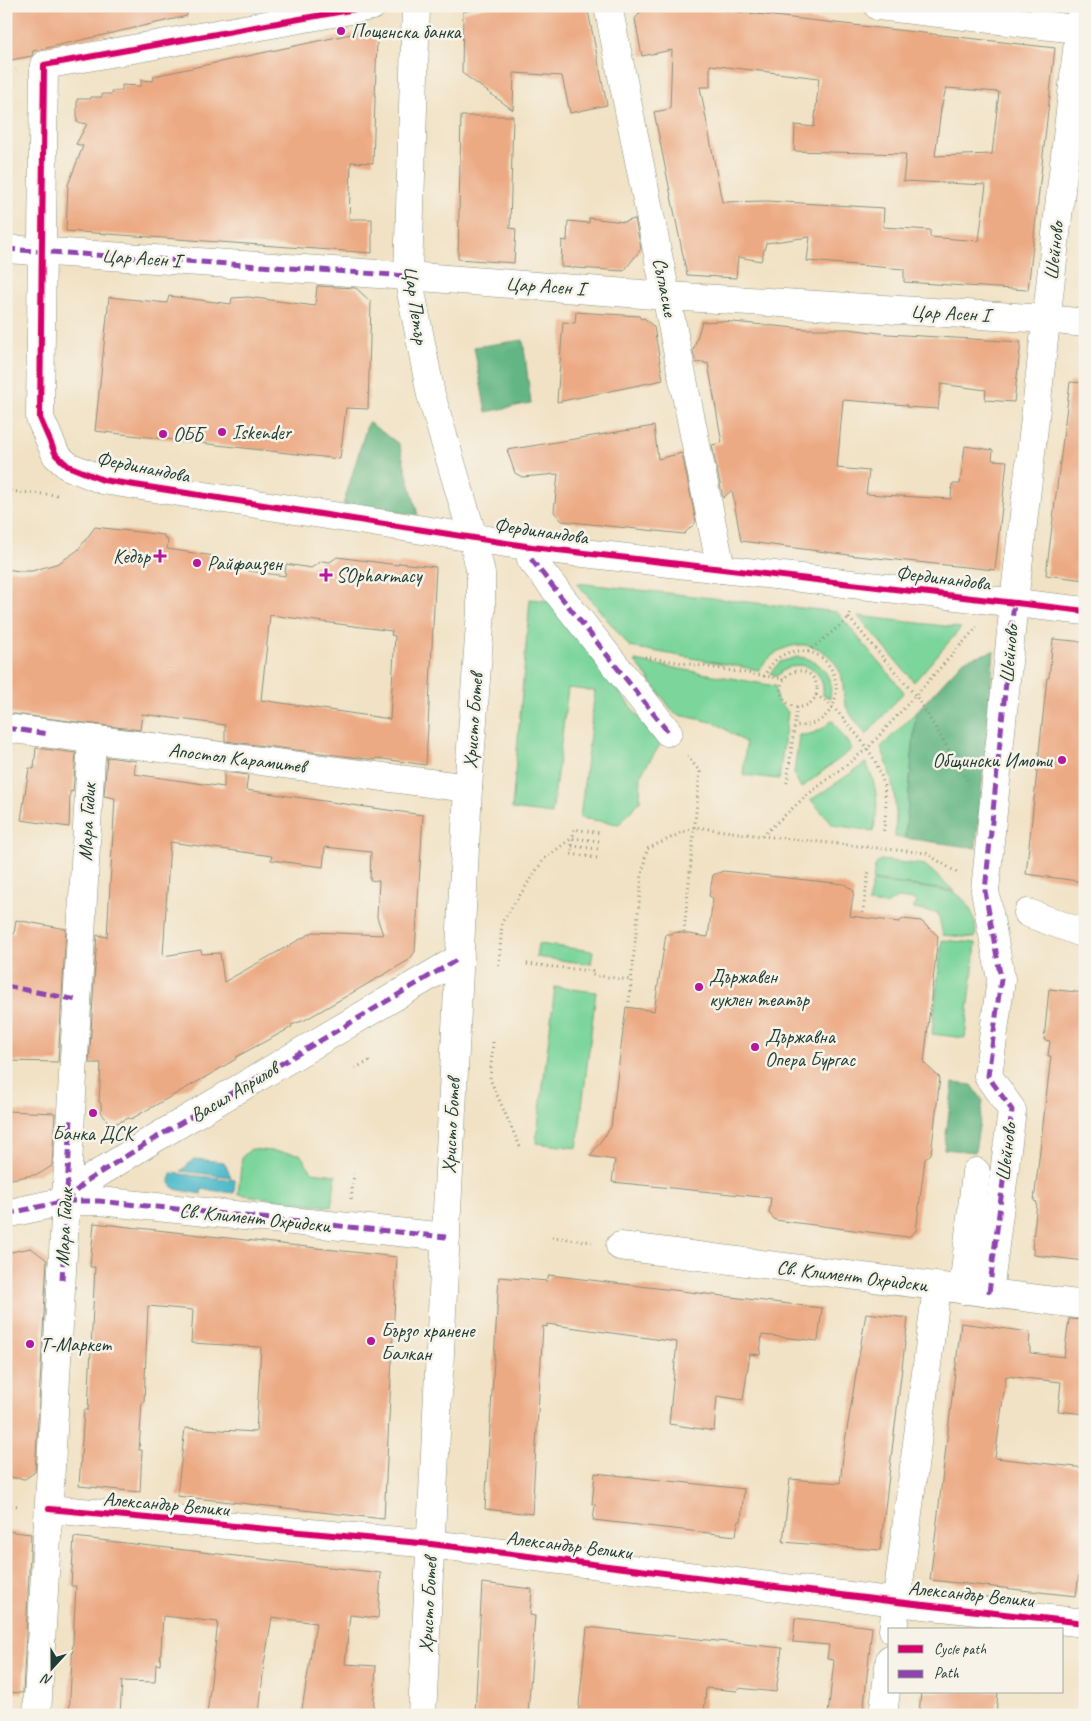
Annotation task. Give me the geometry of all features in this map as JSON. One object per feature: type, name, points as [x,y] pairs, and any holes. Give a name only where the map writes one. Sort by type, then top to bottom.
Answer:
[{"type":"street","name":"Фердинандова","points":[[372,6],[44,65],[40,418],[56,454],[68,466],[103,480],[532,547],[1085,610]]},
{"type":"street","name":"Цар Петър","points":[[416,6],[408,276],[431,395],[473,537]]},
{"type":"street","name":"Съгласие","points":[[608,6],[721,569]]},
{"type":"street","points":[[878,6],[1082,22]]},
{"type":"street","name":"Шейново","points":[[894,1628],[897,1602],[963,1290],[1012,1110],[988,1076],[1001,979],[985,890],[1014,602],[1082,22]]},
{"type":"street","name":"Цар Асен I","points":[[6,249],[408,276],[667,296],[1085,323]]},
{"type":"street","name":"Христо Ботев","points":[[422,1715],[468,788],[481,611],[481,574],[473,537]]},
{"type":"street","points":[[531,560],[668,732]]},
{"type":"street","name":"Апостол Карамитев","points":[[6,728],[468,788]]},
{"type":"street","name":"Мара Гидик","points":[[37,1715],[92,739]]},
{"type":"street","points":[[1028,913],[1085,934]]},
{"type":"street","name":"Васил Априлов","points":[[6,1214],[65,1200],[88,1180],[152,1140],[460,958]]},
{"type":"street","points":[[963,1290],[976,1172]]},
{"type":"street","name":"Св. Климент Охридски","points":[[65,1200],[99,1201],[446,1237]]},
{"type":"street","name":"Св. Климент Охридски","points":[[620,1246],[1085,1305]]},
{"type":"street","name":"Александър Велики","points":[[49,1510],[431,1544],[897,1602],[1085,1623]]},
{"type":"street","points":[[883,1715],[888,1675]]},
{"type":"path","points":[[807,652],[849,618],[851,610]]},
{"type":"path","points":[[849,618],[916,696],[967,781]]},
{"type":"path","points":[[762,836],[806,796],[868,748],[979,624]]},
{"type":"path","points":[[603,650],[784,679]]},
{"type":"path","points":[[764,677],[770,665],[781,656],[794,652],[807,652],[820,657],[830,667],[837,686],[833,706],[824,718],[817,722],[795,726]]},
{"type":"path","points":[[794,672],[806,672],[815,681],[816,695],[810,703],[797,706],[787,702],[782,691],[784,679],[788,674],[794,672]]},
{"type":"path","points":[[816,695],[833,706],[868,748],[877,763],[883,780],[886,798],[883,834]]},
{"type":"path","points":[[787,782],[797,706]]},
{"type":"path","points":[[668,732],[700,772],[684,932]]},
{"type":"path","points":[[629,1002],[642,874],[647,849],[694,827],[926,853]]},
{"type":"path","points":[[597,858],[571,854],[572,838],[574,829],[601,833]]},
{"type":"path","points":[[499,965],[502,922],[544,859],[572,838],[600,841]]},
{"type":"path","points":[[572,846],[598,849]]},
{"type":"path","points":[[544,859],[553,860]]},
{"type":"path","points":[[862,918],[868,870]]},
{"type":"path","points":[[527,964],[592,971],[592,975],[631,980]]},
{"type":"path","points":[[493,1042],[490,1079],[520,1147]]},
{"type":"path","points":[[355,1068],[370,1061]]},
{"type":"path","points":[[552,1238],[620,1246]]},
{"type":"green space","points":[[523,340],[531,403],[486,412],[474,347]]},
{"type":"green space","points":[[368,422],[399,444],[418,515],[343,505]]},
{"type":"green space","points":[[577,583],[837,612],[904,692],[866,735],[847,707],[844,699],[842,676],[838,668],[830,657],[820,650],[810,646],[788,647],[777,652],[759,670],[630,647]]},
{"type":"green space","points":[[530,599],[550,601],[660,745],[641,774],[640,801],[619,824],[580,818],[595,691],[568,688],[552,814],[512,809]]},
{"type":"green space","points":[[858,616],[961,628],[914,682]]},
{"type":"green space","points":[[994,651],[976,848],[905,838],[916,712],[964,660]]},
{"type":"green space","points":[[797,657],[812,661],[824,670],[830,682],[830,698],[823,695],[823,685],[820,677],[808,667],[801,665],[793,666],[777,676],[770,673],[780,662]]},
{"type":"green space","points":[[635,661],[775,686],[777,701],[788,712],[779,779],[743,775],[746,743],[716,723],[675,714]]},
{"type":"green space","points":[[916,712],[905,838],[895,837],[894,791],[881,747]]},
{"type":"green space","points":[[832,720],[852,749],[801,788],[794,774],[799,735],[817,731],[825,727]]},
{"type":"green space","points":[[866,763],[873,780],[877,805],[873,831],[833,825],[811,800]]},
{"type":"green space","points":[[880,860],[925,865],[954,891],[873,880],[875,866]]},
{"type":"green space","points":[[873,881],[957,894],[966,902],[972,913],[976,932],[975,938],[943,935],[938,913],[913,909],[917,902],[915,900],[897,898],[886,905],[868,903]]},
{"type":"green space","points":[[942,940],[976,943],[965,1038],[932,1034]]},
{"type":"green space","points":[[538,944],[593,951],[591,964],[536,957]]},
{"type":"green space","points":[[555,987],[596,992],[577,1148],[536,1143]]},
{"type":"green space","points":[[953,1083],[972,1085],[983,1101],[975,1152],[944,1149]]},
{"type":"green space","points":[[251,1149],[300,1154],[312,1172],[336,1175],[331,1207],[238,1194],[242,1157]]},
{"type":"water","points":[[194,1159],[224,1162],[231,1177],[181,1171]]},
{"type":"water","points":[[171,1173],[235,1180],[234,1193],[202,1189],[201,1194],[175,1189],[170,1183]]},
{"type":"building","points":[[6,6],[186,6],[187,16],[33,51],[32,56],[6,61]]},
{"type":"building","points":[[490,6],[587,6],[607,105],[570,113],[562,76],[514,73],[513,110],[462,73],[463,12]]},
{"type":"building","points":[[645,6],[686,6],[1055,48],[1028,290],[904,282],[904,269],[807,261],[810,237],[766,243],[761,261],[738,257],[736,278],[687,275],[654,112],[670,109],[672,50],[642,56],[635,19]],"holes":[[[710,65],[819,78],[814,127],[795,125],[794,151],[906,154],[903,181],[986,185],[979,241],[930,237],[930,230],[883,227],[884,208],[768,201],[722,202],[700,87],[710,87]],[[946,88],[999,92],[992,154],[935,156],[941,109]]]},
{"type":"building","points":[[365,31],[377,38],[373,163],[351,162],[349,219],[372,219],[372,253],[66,231],[68,185],[83,146],[76,144],[87,124],[77,122],[77,99],[91,99],[91,97],[102,97],[102,94],[112,94],[112,91],[122,91],[122,85],[141,86],[141,80],[153,81],[154,76]]},
{"type":"building","points":[[461,116],[513,116],[510,228],[516,229],[514,263],[458,259]]},
{"type":"building","points":[[589,218],[624,222],[635,219],[641,249],[624,271],[561,267],[562,240],[567,241],[568,221],[589,223]]},
{"type":"building","points":[[317,286],[356,288],[371,302],[368,409],[346,408],[340,459],[95,431],[109,297],[167,303],[169,296],[231,304],[232,298],[248,297],[315,306]]},
{"type":"building","points":[[576,312],[639,316],[641,319],[644,318],[654,327],[663,380],[557,402],[563,322],[575,323]]},
{"type":"building","points":[[722,321],[806,329],[848,329],[888,334],[1021,342],[1014,402],[985,400],[986,390],[941,384],[938,409],[843,400],[837,468],[869,471],[866,494],[951,499],[952,484],[960,484],[965,446],[993,450],[992,460],[1007,461],[995,570],[857,556],[741,541],[732,490],[723,498],[712,445],[722,443],[708,363],[696,363],[693,351],[702,322]]},
{"type":"building","points":[[1070,382],[1085,383],[1085,580],[1046,575]]},
{"type":"building","points":[[654,426],[658,459],[682,453],[696,522],[684,534],[562,521],[554,512],[558,474],[522,477],[515,473],[507,450]]},
{"type":"building","points":[[95,527],[164,535],[168,540],[167,549],[214,556],[213,566],[285,576],[286,564],[311,568],[322,561],[330,562],[337,557],[398,565],[399,563],[436,567],[426,765],[225,741],[225,725],[142,714],[140,730],[6,713],[6,569],[32,571],[59,563],[78,550]],"holes":[[[270,615],[392,631],[391,635],[395,636],[390,719],[261,700]]]},
{"type":"building","name":"Общински Имоти","points":[[1053,639],[1085,642],[1085,882],[1026,874],[1047,678],[1049,678]]},
{"type":"building","points":[[36,748],[76,753],[73,792],[70,791],[69,827],[21,820],[29,768],[34,769]]},
{"type":"building","points":[[107,757],[136,761],[134,774],[224,787],[224,772],[248,775],[246,790],[423,815],[415,952],[409,960],[305,1020],[291,1025],[292,1027],[236,1057],[236,1059],[204,1078],[131,1119],[129,1118],[117,1123],[108,1122],[101,1112],[101,1103],[99,1102],[101,1063],[89,1063],[97,935],[107,937],[115,798],[104,796]],"holes":[[[170,842],[272,856],[271,860],[323,867],[325,847],[371,852],[370,880],[379,881],[377,917],[383,935],[313,932],[224,982],[220,953],[202,954],[201,950],[163,956]]]},
{"type":"building","points":[[723,871],[844,884],[854,891],[850,916],[899,922],[903,919],[921,921],[938,936],[924,1063],[940,1078],[931,1154],[925,1159],[916,1231],[908,1237],[775,1220],[769,1213],[771,1198],[612,1182],[615,1160],[590,1156],[611,1127],[626,1007],[654,1011],[666,934],[676,932],[708,937],[713,898],[709,896],[713,875]]},
{"type":"building","points":[[16,920],[66,929],[58,1062],[6,1061],[6,931],[14,934]]},
{"type":"building","points":[[1049,989],[1085,993],[1085,1261],[1034,1255],[1034,1249],[1032,1249],[1037,1202],[1034,1201],[1051,1056],[1048,1056],[1050,1041],[1044,1040]]},
{"type":"building","points":[[6,1111],[55,1113],[52,1166],[39,1174],[6,1180]]},
{"type":"building","points":[[94,1223],[397,1257],[384,1519],[177,1496],[185,1428],[256,1432],[261,1347],[191,1343],[193,1310],[148,1306],[144,1402],[142,1402],[139,1450],[142,1450],[140,1492],[79,1486],[84,1410],[88,1410],[95,1267],[90,1267]]},
{"type":"building","points":[[31,1248],[47,1260],[35,1472],[25,1479],[6,1477],[6,1253]]},
{"type":"building","points":[[549,1275],[822,1308],[818,1341],[762,1335],[760,1355],[750,1354],[743,1400],[717,1396],[714,1431],[669,1424],[677,1342],[547,1324],[547,1327],[543,1326],[532,1514],[485,1509],[499,1277],[547,1281]]},
{"type":"building","points":[[866,1313],[908,1318],[880,1550],[783,1542],[790,1479],[840,1483]]},
{"type":"building","points":[[1069,1319],[1085,1320],[1085,1414],[1058,1411],[1061,1382],[1006,1376],[995,1458],[1085,1468],[1085,1530],[1076,1596],[930,1580],[961,1323],[1030,1332],[1030,1353],[1064,1357]]},
{"type":"building","points":[[595,1473],[744,1489],[741,1521],[738,1521],[736,1536],[593,1520],[595,1505],[592,1504]]},
{"type":"building","points":[[6,1531],[31,1534],[23,1693],[6,1692]]},
{"type":"building","points":[[74,1537],[381,1573],[378,1618],[350,1615],[345,1664],[376,1666],[373,1715],[301,1715],[316,1623],[272,1617],[264,1664],[259,1715],[207,1715],[218,1622],[163,1616],[160,1665],[156,1664],[155,1682],[122,1681],[120,1715],[69,1715],[76,1586],[71,1586]]},
{"type":"building","points":[[482,1583],[532,1589],[530,1615],[535,1616],[528,1715],[475,1715]]},
{"type":"building","points":[[795,1618],[872,1627],[863,1715],[828,1715],[834,1660],[827,1659],[829,1645],[793,1642]]},
{"type":"building","points":[[587,1627],[782,1648],[776,1692],[738,1688],[737,1691],[706,1688],[704,1715],[578,1715]]},
{"type":"building","points":[[921,1694],[998,1694],[996,1715],[919,1715]]},
{"type":"marked path","points":[[6,249],[408,276]]},
{"type":"marked path","points":[[531,559],[668,732]]},
{"type":"marked path","points":[[989,1293],[1012,1110],[988,1076],[1001,979],[985,891],[1014,602]]},
{"type":"marked path","points":[[6,728],[49,734]]},
{"type":"marked path","points":[[6,1214],[65,1201],[88,1180],[152,1140],[460,958]]},
{"type":"marked path","points":[[6,986],[77,1000]]},
{"type":"marked path","points":[[62,1280],[71,1119]]},
{"type":"marked path","points":[[65,1201],[99,1201],[446,1237]]},
{"type":"cycle path","points":[[372,6],[44,65],[40,418],[56,455],[68,466],[103,480],[532,547],[1085,611]]},
{"type":"cycle path","points":[[49,1509],[431,1544],[897,1602],[1085,1623]]},
{"type":"place","name":"Пощенска банка","points":[[341,31]]},
{"type":"place","name":"Iskender","points":[[222,432]]},
{"type":"place","name":"ОББ","points":[[163,434]]},
{"type":"place","name":"Кедър","points":[[160,556]]},
{"type":"place","name":"Райфаизен","points":[[197,563]]},
{"type":"place","name":"SOpharmacy","points":[[326,575]]},
{"type":"place","name":"Общински Имоти","points":[[1062,760]]},
{"type":"place","name":"Държавен куклен театър","points":[[699,987]]},
{"type":"place","name":"Държавна Опера Бургас","points":[[755,1047]]},
{"type":"place","name":"Банка ДСК","points":[[93,1113]]},
{"type":"place","name":"Бързо хранене Балкан","points":[[371,1341]]},
{"type":"place","name":"Т-Маркет","points":[[30,1344]]}]
